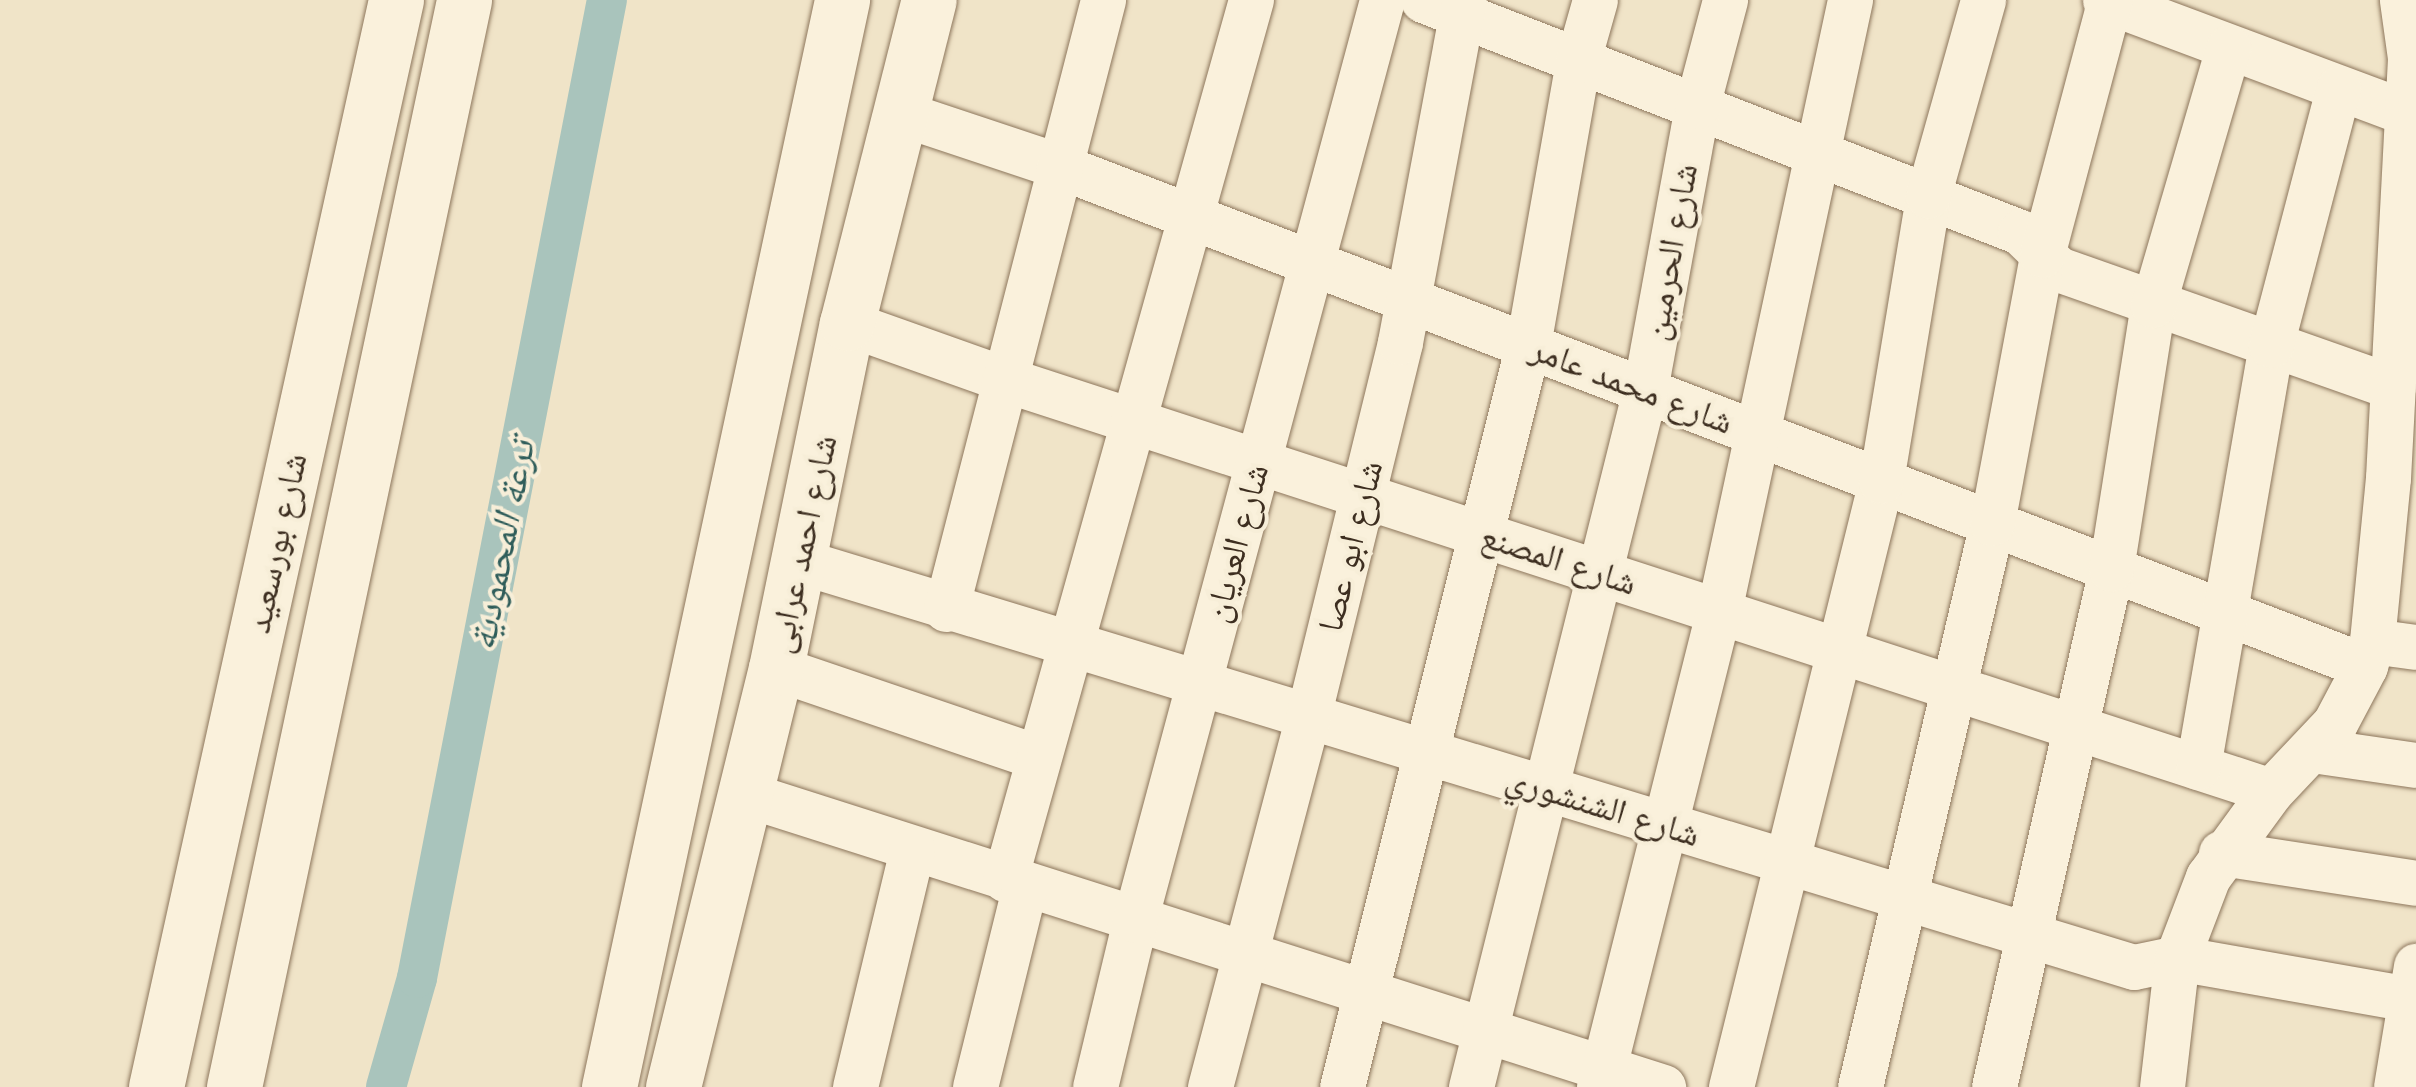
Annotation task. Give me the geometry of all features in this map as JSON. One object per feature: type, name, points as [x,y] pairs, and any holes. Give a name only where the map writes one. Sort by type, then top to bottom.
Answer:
[{"type":"main road","name":"شارع بورسعيد","points":[[156,1087],[396,0]]},
{"type":"main road","name":"شارع بورسعيد","points":[[234,1087],[464,0]]},
{"type":"main road","points":[[609,1087],[842,0]]},
{"type":"main road","name":"شارع احمد عرابى","points":[[673,1087],[742,793],[776,668],[847,323],[929,0]]},
{"type":"street","points":[[946,609],[1103,0]]},
{"type":"street","points":[[975,1087],[1038,758],[1251,0]]},
{"type":"street","name":"شارع العريان","points":[[1094,1087],[1135,920],[1382,0]]},
{"type":"street","points":[[1342,1087],[1528,345],[1578,60],[1595,0]]},
{"type":"street","name":"شارع الحرمين","points":[[1471,1087],[1645,390],[1696,106],[1725,0]]},
{"type":"street","points":[[1602,1078],[1720,611],[1850,0]]},
{"type":"street","points":[[1731,1087],[1881,480],[1928,196],[1983,0]]},
{"type":"street","points":[[2162,1087],[2177,958],[2222,853],[2335,723],[2368,653],[2402,480],[2392,387],[2408,271],[2410,58],[2402,0]]},
{"type":"street","points":[[1860,1087],[1992,523],[2042,255],[2108,1],[2407,113]]},
{"type":"street","points":[[1449,5],[1578,60],[2020,232],[2051,266],[2392,387]]},
{"type":"street","name":"شارع ابو عصا","points":[[1210,1087],[1308,717],[1409,300],[1449,5]]},
{"type":"street","points":[[1994,1087],[2111,569],[2153,305],[2228,48]]},
{"type":"street","points":[[2198,767],[2228,613],[2270,345],[2338,89]]},
{"type":"street","name":"شارع محمد عامر","points":[[898,112],[1060,166],[2228,613],[2368,653],[2416,648]]},
{"type":"street","name":"شارع المصنع","points":[[847,323],[1004,379],[2272,791]]},
{"type":"street","name":"شارع الشنشوري","points":[[798,561],[2134,966],[2177,958],[2414,988]]},
{"type":"street","points":[[776,668],[1038,758]]},
{"type":"street","points":[[2312,750],[2416,765]]},
{"type":"street","points":[[742,793],[1485,1031],[1602,1078],[1663,1087]]},
{"type":"street","points":[[855,1087],[912,849]]},
{"type":"street","points":[[2222,853],[2416,883]]},
{"type":"street","points":[[2396,1087],[2414,988]]},
{"type":"waterway","name":"ترعة المحمودية","points":[[386,1087],[417,978],[607,0]]}]
